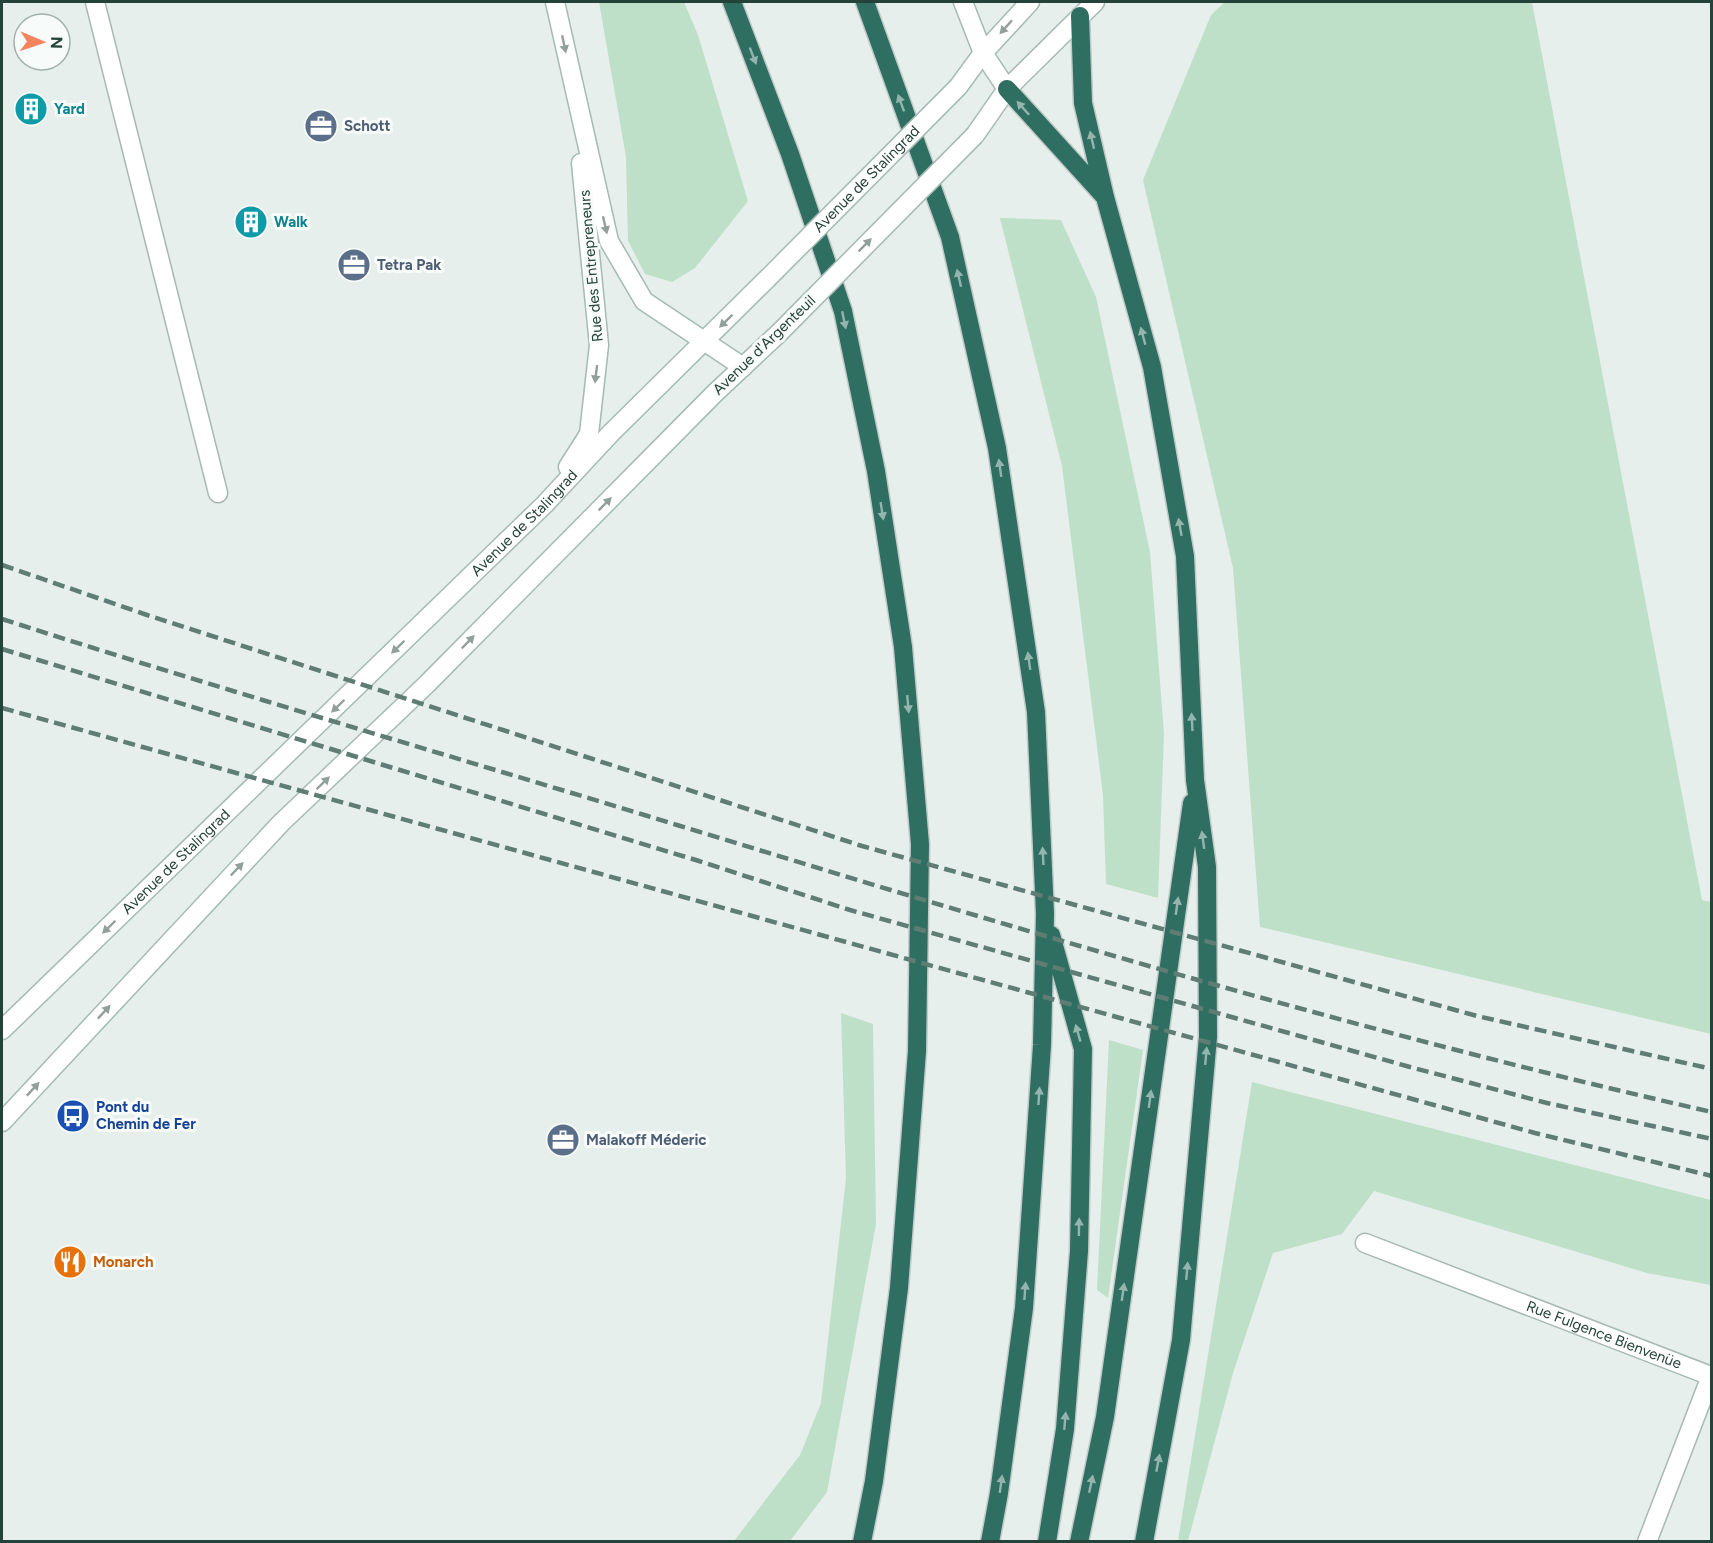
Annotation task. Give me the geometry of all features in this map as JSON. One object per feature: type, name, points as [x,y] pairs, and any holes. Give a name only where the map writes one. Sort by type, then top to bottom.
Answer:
[{"type":"highway","points":[[732,2],[790,154],[843,311],[876,471],[903,647],[918,821],[917,1051],[899,1288],[874,1480],[862,1542]]},
{"type":"highway","points":[[865,2],[950,237],[997,448],[1036,712],[1045,914],[1042,1045],[1024,1308],[999,1493],[990,1542]]},
{"type":"highway","points":[[1080,16],[1083,103],[1105,197],[1152,367],[1185,556],[1195,780],[1207,867],[1208,1037],[1181,1340],[1144,1542]]},
{"type":"highway","points":[[1007,89],[1105,197]]},
{"type":"highway","points":[[1079,1542],[1105,1417],[1195,780]]},
{"type":"highway","points":[[1045,914],[1083,1049],[1079,1251],[1065,1429],[1047,1542]]},
{"type":"main road","points":[[95,2],[218,494]]},
{"type":"main road","name":"Rue des Entrepreneurs","points":[[555,2],[609,241],[644,301],[743,367]]},
{"type":"main road","points":[[963,2],[983,53],[1007,89]]},
{"type":"main road","name":"Avenue de Stalingrad","points":[[2,1030],[545,504],[611,433],[958,87],[983,53],[1030,2]]},
{"type":"main road","name":"Avenue d'Argenteuil","points":[[2,1122],[281,823],[427,684],[780,332],[975,135],[1007,89],[1095,2]]},
{"type":"main road","name":"Rue des Entrepreneurs","points":[[545,504],[589,434],[599,345],[574,86]]},
{"type":"main road","name":"Rue Fulgence Bienvenüe","points":[[1365,1243],[1711,1376],[1647,1542]]},
{"type":"green space","points":[[599,2],[684,2],[698,35],[748,201],[695,268],[672,282],[645,274],[628,241],[626,157]]},
{"type":"green space","points":[[1225,2],[1532,2],[1702,900],[1711,902],[1711,1034],[1260,927],[1233,568],[1143,180],[1211,15]]},
{"type":"green space","points":[[1000,218],[1061,220],[1096,297],[1150,552],[1164,734],[1158,898],[1106,884],[1103,795],[1062,466]]},
{"type":"green space","points":[[841,1013],[873,1024],[876,1224],[827,1492],[790,1541],[734,1541],[800,1455],[821,1403],[846,1178]]},
{"type":"green space","points":[[1109,1040],[1143,1050],[1108,1298],[1097,1290]]},
{"type":"green space","points":[[1252,1082],[1711,1200],[1711,1285],[1647,1273],[1374,1191],[1342,1234],[1273,1253],[1233,1373],[1188,1541],[1178,1541]]},
{"type":"railway","points":[[2,565],[147,615],[862,846],[1477,1016],[1712,1069]]},
{"type":"railway","points":[[2,619],[255,698],[1063,941],[1451,1049],[1712,1112]]},
{"type":"railway","points":[[2,649],[699,861],[850,910],[1410,1067],[1547,1103],[1712,1139]]},
{"type":"railway","points":[[2,708],[1535,1133],[1712,1176]]},
{"type":"place","name":"Yard","points":[[31,109]]},
{"type":"place","name":"Schott","points":[[321,126]]},
{"type":"place","name":"Walk","points":[[251,222]]},
{"type":"place","name":"Tetra Pak","points":[[354,265]]},
{"type":"place","name":"Pont du Chemin de Fer","points":[[73,1116]]},
{"type":"place","name":"Malakoff Méderic","points":[[563,1140]]},
{"type":"place","name":"Monarch","points":[[70,1262]]}]
